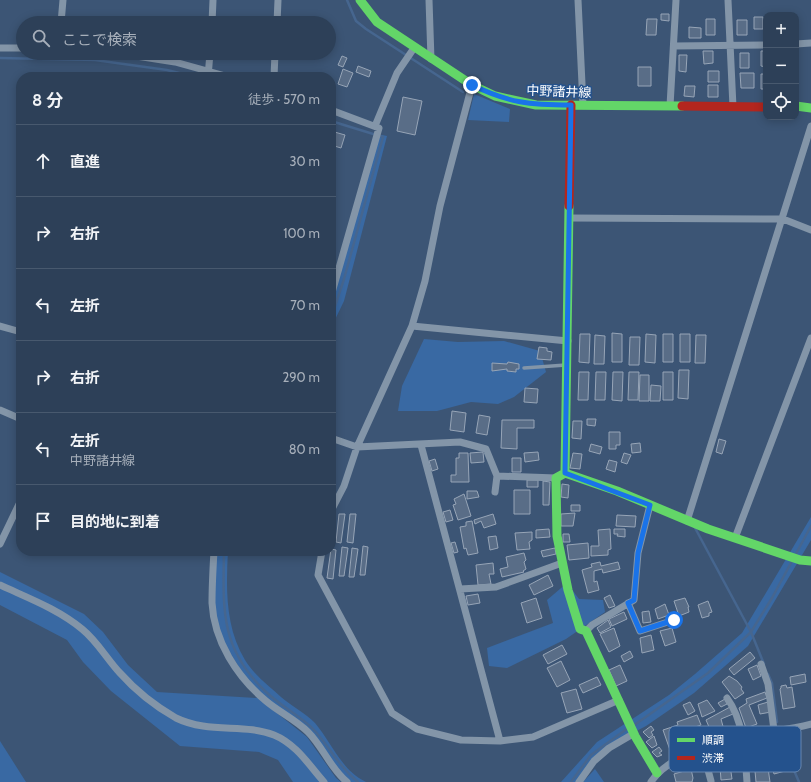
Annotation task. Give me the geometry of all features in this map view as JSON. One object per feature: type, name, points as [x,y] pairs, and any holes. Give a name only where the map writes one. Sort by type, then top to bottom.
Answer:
[{"type":"street","points":[[61,16],[62,0]]},
{"type":"street","points":[[212,16],[213,0]]},
{"type":"street","points":[[277,16],[278,0]]},
{"type":"street","name":"中野諸井線","points":[[360,0],[377,22],[414,48],[472,85],[495,96],[516,102],[536,105],[763,107]]},
{"type":"street","points":[[429,0],[432,59]]},
{"type":"street","points":[[578,0],[583,105]]},
{"type":"street","points":[[670,106],[676,0]]},
{"type":"street","points":[[728,0],[733,107]]},
{"type":"street","points":[[799,44],[811,43]]},
{"type":"street","points":[[674,46],[763,45]]},
{"type":"street","points":[[0,48],[16,48]]},
{"type":"street","points":[[375,126],[397,73],[414,48]]},
{"type":"street","points":[[162,60],[175,62],[203,72]]},
{"type":"street","points":[[209,72],[210,60]]},
{"type":"street","points":[[274,72],[275,60]]},
{"type":"street","points":[[336,501],[344,486],[358,447],[412,326],[425,281],[440,206],[472,85]]},
{"type":"street","points":[[565,473],[568,365],[571,105]]},
{"type":"street","points":[[799,106],[811,108]]},
{"type":"street","points":[[336,112],[379,128],[336,278]]},
{"type":"street","points":[[688,520],[811,126]]},
{"type":"street","points":[[569,218],[783,219],[811,230]]},
{"type":"street","points":[[0,326],[16,331]]},
{"type":"street","points":[[412,326],[568,341]]},
{"type":"street","points":[[734,538],[811,338]]},
{"type":"street","points":[[0,410],[16,417]]},
{"type":"street","points":[[336,440],[358,447],[460,442],[486,449],[497,476],[495,492]]},
{"type":"street","points":[[421,445],[500,741]]},
{"type":"street","points":[[497,476],[556,478],[565,473],[734,538],[787,556],[811,562]]},
{"type":"street","points":[[556,478],[557,536],[568,590],[580,629],[586,631],[634,734],[657,773]]},
{"type":"street","points":[[586,631],[592,625],[634,600],[638,553],[650,505]]},
{"type":"street","points":[[0,544],[16,510]]},
{"type":"street","points":[[214,556],[213,608],[217,631],[230,659],[247,683],[266,701],[308,732],[332,767],[347,782]]},
{"type":"street","points":[[321,556],[318,575],[392,713],[417,729],[462,740],[500,741],[533,736],[619,700]]},
{"type":"street","points":[[460,589],[496,587],[562,563]]},
{"type":"street","points":[[0,585],[64,616],[84,630],[137,691],[157,707],[178,718],[199,726],[254,730],[273,734],[296,749],[324,782]]},
{"type":"street","points":[[628,603],[640,631],[674,620]]},
{"type":"street","points":[[761,664],[768,684],[773,726]]},
{"type":"street","points":[[727,698],[735,708],[740,726]]},
{"type":"street","points":[[799,726],[811,724]]},
{"type":"street","points":[[579,782],[594,761],[604,752],[634,734]]},
{"type":"street","points":[[652,782],[657,773],[669,764]]},
{"type":"street","points":[[708,772],[711,782]]},
{"type":"street","points":[[746,772],[747,782]]},
{"type":"lane","points":[[524,368],[568,365]]},
{"type":"shaded area","points":[[474,94],[510,109],[509,122],[468,120]]},
{"type":"shaded area","points":[[377,134],[387,136],[344,301],[336,318],[336,283]]},
{"type":"shaded area","points":[[424,339],[458,342],[504,341],[540,351],[546,372],[514,397],[498,404],[471,402],[437,411],[398,411],[402,386]]},
{"type":"shaded area","points":[[811,517],[811,540],[748,646],[694,693],[646,726],[608,746],[579,782],[561,782],[597,742],[669,695],[742,633]]},
{"type":"shaded area","points":[[215,556],[228,556],[227,593],[230,621],[238,647],[245,660],[253,671],[267,684],[315,723],[343,763],[357,777],[366,782],[348,782],[317,744],[248,681],[217,633],[213,608]]},
{"type":"shaded area","points":[[0,572],[84,614],[103,632],[128,665],[157,692],[258,698],[307,737],[336,778],[341,782],[293,782],[278,760],[259,752],[180,746],[111,691],[83,662],[67,640],[0,605]]},
{"type":"shaded area","points":[[567,583],[579,599],[603,600],[605,612],[566,639],[507,668],[489,666],[487,648],[553,623],[547,600]]},
{"type":"shaded area","points":[[0,741],[26,782],[0,782]]},
{"type":"shaded area","points":[[595,769],[604,782],[583,782]]},
{"type":"building","points":[[661,14],[669,14],[669,21],[661,20]]},
{"type":"building","points":[[754,17],[763,17],[763,29],[754,29]]},
{"type":"building","points":[[647,19],[657,19],[656,35],[646,35]]},
{"type":"building","points":[[706,19],[715,19],[715,35],[706,35]]},
{"type":"building","points":[[737,20],[747,20],[747,35],[737,35]]},
{"type":"building","points":[[689,27],[701,28],[701,38],[689,38]]},
{"type":"building","points":[[703,51],[713,51],[713,63],[704,64]]},
{"type":"building","points":[[761,51],[763,51],[763,66],[761,66]]},
{"type":"building","points":[[740,53],[749,53],[749,68],[740,68]]},
{"type":"building","points":[[679,55],[687,55],[686,72],[679,71]]},
{"type":"building","points":[[342,56],[347,58],[343,67],[338,65]]},
{"type":"building","points":[[358,66],[371,71],[369,77],[356,72]]},
{"type":"building","points":[[638,67],[651,67],[651,86],[638,86]]},
{"type":"building","points":[[343,69],[353,73],[347,87],[338,84]]},
{"type":"building","points":[[708,71],[719,71],[719,82],[708,82]]},
{"type":"building","points":[[740,73],[754,73],[754,88],[741,88]]},
{"type":"building","points":[[761,74],[763,74],[763,89],[761,89]]},
{"type":"building","points":[[708,85],[718,85],[718,97],[708,97]]},
{"type":"building","points":[[685,86],[695,86],[694,97],[684,96]]},
{"type":"building","points":[[403,97],[422,101],[415,135],[397,131]]},
{"type":"building","points":[[336,132],[345,135],[341,148],[336,146]]},
{"type":"building","points":[[612,333],[622,334],[622,362],[612,362]]},
{"type":"building","points":[[580,334],[590,334],[589,363],[579,362]]},
{"type":"building","points":[[646,334],[656,335],[655,363],[645,362]]},
{"type":"building","points":[[663,334],[673,334],[673,362],[663,362]]},
{"type":"building","points":[[680,334],[690,334],[690,362],[680,362]]},
{"type":"building","points":[[595,335],[605,336],[604,364],[594,364]]},
{"type":"building","points":[[696,335],[706,335],[705,363],[695,363]]},
{"type":"building","points":[[630,337],[640,337],[639,365],[629,365]]},
{"type":"building","points":[[539,347],[547,348],[547,351],[552,352],[551,360],[537,359]]},
{"type":"building","points":[[508,362],[519,364],[519,369],[516,369],[516,372],[507,371],[507,369],[492,371],[492,363],[507,364]]},
{"type":"building","points":[[679,370],[689,370],[688,399],[678,398]]},
{"type":"building","points":[[579,372],[589,372],[588,400],[578,400]]},
{"type":"building","points":[[596,372],[606,372],[605,400],[595,400]]},
{"type":"building","points":[[613,372],[623,372],[622,401],[612,400]]},
{"type":"building","points":[[629,372],[639,372],[638,400],[628,400]]},
{"type":"building","points":[[663,372],[673,372],[673,400],[663,400]]},
{"type":"building","points":[[640,375],[649,375],[649,401],[639,401]]},
{"type":"building","points":[[651,385],[661,386],[660,401],[650,401]]},
{"type":"building","points":[[525,388],[538,389],[537,403],[524,402]]},
{"type":"building","points":[[452,411],[466,413],[464,432],[450,430]]},
{"type":"building","points":[[479,415],[490,417],[487,435],[476,433]]},
{"type":"building","points":[[587,419],[596,419],[595,426],[587,425]]},
{"type":"building","points":[[502,420],[534,420],[534,428],[517,428],[517,449],[501,448]]},
{"type":"building","points":[[573,421],[582,421],[581,439],[572,438]]},
{"type":"building","points":[[609,432],[620,432],[620,445],[616,445],[616,449],[609,449]]},
{"type":"building","points":[[719,439],[726,441],[722,454],[716,452]]},
{"type":"building","points":[[640,443],[641,452],[632,453],[631,444]]},
{"type":"building","points":[[591,444],[602,447],[600,454],[589,451]]},
{"type":"building","points":[[483,452],[484,462],[471,463],[470,453]]},
{"type":"building","points":[[538,452],[539,460],[525,462],[524,453]]},
{"type":"building","points":[[459,453],[468,453],[469,482],[451,482],[451,475],[456,475],[456,458],[459,458]]},
{"type":"building","points":[[573,453],[582,454],[580,469],[570,468]]},
{"type":"building","points":[[624,453],[631,455],[627,464],[621,462]]},
{"type":"building","points":[[512,458],[521,458],[521,472],[512,472]]},
{"type":"building","points":[[435,459],[438,469],[432,471],[429,461]]},
{"type":"building","points":[[609,460],[617,462],[615,472],[606,469]]},
{"type":"building","points":[[527,480],[538,480],[538,487],[527,487]]},
{"type":"building","points":[[543,481],[550,482],[549,505],[543,505]]},
{"type":"building","points":[[562,484],[569,485],[568,498],[561,497]]},
{"type":"building","points":[[514,490],[530,490],[530,514],[514,514]]},
{"type":"building","points":[[467,491],[477,491],[479,497],[467,499]]},
{"type":"building","points":[[464,494],[471,516],[458,520],[453,505],[456,504],[454,499]]},
{"type":"building","points":[[571,505],[580,505],[580,511],[571,511]]},
{"type":"building","points":[[450,510],[453,520],[446,522],[443,512]]},
{"type":"building","points":[[575,513],[573,526],[561,526],[561,514]]},
{"type":"building","points":[[339,514],[345,514],[341,543],[336,542]]},
{"type":"building","points":[[350,514],[356,514],[353,543],[347,542]]},
{"type":"building","points":[[493,514],[496,524],[484,528],[481,521],[475,524],[474,520]]},
{"type":"building","points":[[617,515],[636,516],[635,527],[616,526]]},
{"type":"building","points":[[472,521],[478,553],[468,555],[466,548],[464,549],[460,527],[466,526],[466,522]]},
{"type":"building","points":[[549,529],[550,537],[536,538],[536,530]]},
{"type":"building","points":[[610,529],[611,549],[608,550],[608,555],[591,556],[591,546],[599,546],[598,530]]},
{"type":"building","points":[[614,529],[625,529],[625,537],[614,534]]},
{"type":"building","points":[[532,532],[532,540],[529,542],[530,549],[517,550],[515,533]]},
{"type":"building","points":[[563,534],[569,534],[570,542],[563,542]]},
{"type":"building","points":[[496,536],[498,548],[490,550],[488,537]]},
{"type":"building","points":[[455,542],[458,552],[454,553],[451,543]]},
{"type":"building","points":[[588,543],[589,558],[569,560],[567,545]]},
{"type":"building","points":[[363,546],[368,547],[365,575],[360,575]]},
{"type":"building","points":[[342,547],[348,548],[344,576],[339,576]]},
{"type":"building","points":[[352,548],[358,549],[354,577],[349,577]]},
{"type":"building","points":[[555,548],[556,554],[543,557],[541,551]]},
{"type":"building","points":[[524,553],[526,569],[523,571],[524,572],[502,577],[500,569],[508,567],[506,557]]},
{"type":"building","points":[[330,556],[335,556],[333,579],[327,578]]},
{"type":"building","points":[[600,562],[601,566],[618,562],[620,569],[603,573],[602,569],[594,571],[594,582],[597,581],[599,590],[588,593],[582,570],[592,567],[591,564]]},
{"type":"building","points":[[493,563],[494,574],[489,574],[491,584],[478,585],[476,565]]},
{"type":"building","points":[[548,575],[553,586],[534,595],[529,585]]},
{"type":"building","points":[[478,594],[480,603],[468,605],[466,596]]},
{"type":"building","points":[[610,595],[615,606],[609,608],[604,598]]},
{"type":"building","points":[[536,598],[542,618],[527,623],[521,603]]},
{"type":"building","points":[[685,598],[689,607],[689,612],[679,616],[674,601]]},
{"type":"building","points":[[708,601],[712,612],[709,613],[709,616],[702,618],[698,605]]},
{"type":"building","points":[[665,604],[669,615],[658,619],[655,609]]},
{"type":"building","points":[[649,611],[651,622],[643,623],[642,612]]},
{"type":"building","points":[[624,612],[627,619],[612,626],[609,619]]},
{"type":"building","points":[[608,620],[611,627],[600,633],[597,628]]},
{"type":"building","points":[[614,628],[620,646],[609,652],[600,634]]},
{"type":"building","points":[[672,628],[676,642],[665,646],[660,631]]},
{"type":"building","points":[[651,635],[654,650],[642,653],[640,638]]},
{"type":"building","points":[[562,645],[567,654],[548,664],[543,655]]},
{"type":"building","points":[[630,651],[633,657],[624,662],[621,656]]},
{"type":"building","points":[[750,652],[755,658],[734,675],[729,669]]},
{"type":"building","points":[[561,661],[570,680],[557,687],[547,668]]},
{"type":"building","points":[[620,665],[627,681],[616,686],[609,670]]},
{"type":"building","points":[[757,665],[761,676],[753,680],[748,669]]},
{"type":"building","points":[[805,674],[806,682],[791,685],[790,677]]},
{"type":"building","points":[[729,676],[737,681],[742,687],[741,689],[744,693],[735,699],[722,682]]},
{"type":"building","points":[[597,677],[601,685],[583,693],[579,685]]},
{"type":"building","points":[[786,685],[787,688],[792,687],[795,707],[783,709],[780,689],[781,686]]},
{"type":"building","points":[[576,689],[582,709],[567,713],[561,693]]},
{"type":"building","points":[[765,692],[767,698],[749,705],[757,724],[752,726],[745,726],[739,708],[747,703],[746,699]]},
{"type":"building","points":[[725,699],[727,704],[721,707],[718,703]]},
{"type":"building","points":[[707,700],[715,711],[702,717],[698,704]]},
{"type":"building","points":[[690,702],[695,711],[688,715],[683,705]]},
{"type":"building","points":[[768,702],[771,712],[760,714],[758,705]]},
{"type":"building","points":[[730,707],[733,714],[721,719],[723,726],[709,726],[706,720]]},
{"type":"building","points":[[697,715],[701,725],[675,726],[678,725],[677,722]]},
{"type":"building","points":[[651,726],[654,730],[651,732],[653,735],[649,738],[643,732]]},
{"type":"building","points":[[669,728],[669,747],[663,730]]},
{"type":"building","points":[[654,736],[657,745],[652,748],[646,742]]},
{"type":"building","points":[[659,747],[662,751],[659,753],[662,755],[657,757],[652,752]]},
{"type":"building","points":[[681,772],[692,772],[692,782],[676,782],[674,774]]},
{"type":"building","points":[[720,772],[731,772],[732,779],[721,780]]},
{"type":"building","points":[[755,772],[769,772],[770,782],[756,782]]},
{"type":"waterway","points":[[347,0],[356,21],[366,29],[463,92]]},
{"type":"waterway","points":[[0,58],[16,58]]},
{"type":"waterway","points":[[95,60],[175,72]]},
{"type":"waterway","points":[[336,123],[383,137],[336,303]]},
{"type":"waterway","points":[[694,526],[751,632],[764,664]]},
{"type":"waterway","points":[[633,726],[708,673],[751,632],[772,598],[811,526]]},
{"type":"waterway","points":[[224,556],[224,591],[227,627],[239,659],[250,675],[265,691],[315,731],[340,764],[358,782]]},
{"type":"waterway","points":[[768,674],[772,683],[777,722]]},
{"type":"waterway","points":[[571,782],[591,755],[628,728]]},
{"type":"waterway","points":[[795,772],[799,782]]},
{"type":"traffic: fast","points":[[360,0],[377,22],[472,85],[495,96],[536,105],[682,106]]},
{"type":"traffic: fast","points":[[799,106],[811,108]]},
{"type":"traffic: fast","points":[[565,473],[569,206]]},
{"type":"traffic: fast","points":[[565,473],[556,478],[557,536],[568,590],[580,629],[586,631],[635,736],[657,773]]},
{"type":"traffic: fast","points":[[565,473],[617,491],[708,529],[800,560],[811,561]]},
{"type":"traffic: jam","points":[[569,206],[571,105]]},
{"type":"traffic: jam","points":[[682,106],[763,107]]},
{"type":"route","points":[[472,85],[495,96],[516,102],[536,105],[571,105],[565,473],[617,491],[650,505],[638,553],[634,600],[628,603],[640,631],[674,620]]}]
